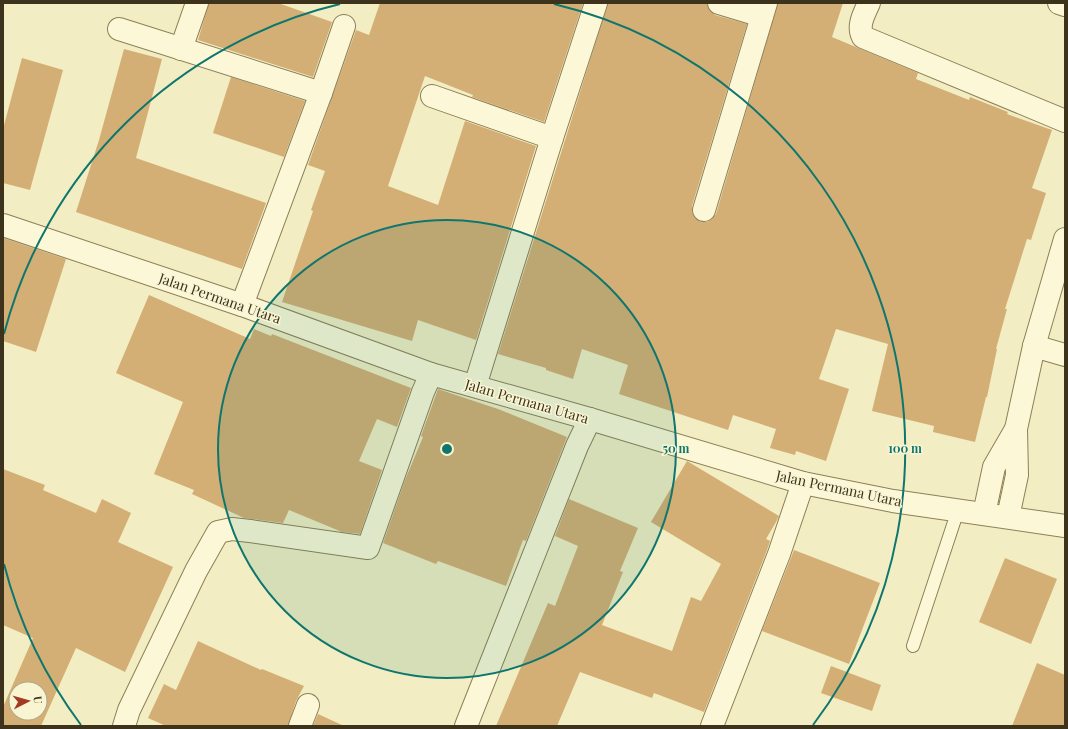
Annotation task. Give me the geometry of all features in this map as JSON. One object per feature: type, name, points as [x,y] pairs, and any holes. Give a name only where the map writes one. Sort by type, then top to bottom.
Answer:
[{"type":"street","points":[[182,49],[197,3]]},
{"type":"street","points":[[475,386],[552,138],[596,3]]},
{"type":"street","points":[[704,210],[764,10],[719,3]]},
{"type":"street","points":[[868,3],[860,27],[860,32],[863,37],[1065,121]]},
{"type":"street","points":[[1059,3],[1065,5]]},
{"type":"street","points":[[242,305],[321,93],[344,26]]},
{"type":"street","points":[[119,29],[321,93]]},
{"type":"street","points":[[432,96],[552,138]]},
{"type":"street","name":"Jalan Permana Utara","points":[[3,225],[242,305],[431,374],[590,419],[803,483],[893,501],[1065,526]]},
{"type":"street","points":[[1008,517],[1017,475],[1016,430],[1034,346],[1065,239]]},
{"type":"street","points":[[1034,346],[1065,355]]},
{"type":"street","points":[[124,726],[129,710],[192,578],[218,532],[232,529],[368,548],[423,392],[431,374]]},
{"type":"street","points":[[466,726],[577,446],[590,419]]},
{"type":"street","points":[[984,514],[994,467],[1016,430]]},
{"type":"street","points":[[712,726],[779,554],[803,483]]},
{"type":"street","points":[[300,726],[308,706]]},
{"type":"lane","points":[[913,646],[958,510]]},
{"type":"building","points":[[209,3],[278,3],[332,22],[313,77],[198,40]]},
{"type":"building","points":[[380,3],[583,3],[544,122],[472,97],[473,95],[425,76],[388,186],[438,205],[465,121],[536,146],[476,340],[418,320],[412,341],[282,302],[325,171],[308,165],[356,30],[369,35]]},
{"type":"building","points":[[608,3],[707,3],[710,11],[715,15],[747,24],[692,206],[692,212],[695,218],[701,222],[707,222],[716,214],[778,3],[843,3],[832,37],[918,73],[916,79],[969,100],[970,97],[1008,112],[1007,114],[1052,130],[1032,188],[1046,193],[1031,240],[1027,239],[1005,309],[1007,309],[996,349],[987,397],[975,442],[933,432],[934,426],[872,411],[888,344],[836,329],[819,379],[849,389],[826,461],[796,451],[795,455],[770,448],[776,429],[733,415],[728,430],[619,394],[628,365],[582,349],[573,379],[546,370],[546,368],[498,354]]},
{"type":"building","points":[[124,49],[162,59],[136,158],[266,203],[242,269],[76,212],[99,140]]},
{"type":"building","points":[[22,58],[63,70],[30,190],[3,183],[3,129]]},
{"type":"building","points":[[231,77],[305,101],[284,157],[213,133]]},
{"type":"building","points":[[3,238],[66,259],[36,352],[3,341]]},
{"type":"building","points":[[149,295],[250,339],[254,329],[271,336],[272,334],[411,388],[397,427],[377,419],[359,461],[382,470],[360,534],[342,532],[289,510],[283,523],[244,518],[192,494],[194,490],[154,474],[183,402],[116,373]]},
{"type":"building","points":[[438,389],[498,409],[567,437],[526,541],[523,540],[506,586],[438,561],[436,564],[383,543],[405,480],[423,437],[421,436]]},
{"type":"building","points":[[687,461],[779,516],[766,539],[770,541],[767,550],[704,712],[654,693],[652,698],[580,672],[557,726],[496,726],[548,603],[555,606],[578,546],[555,536],[569,499],[638,528],[620,571],[623,572],[602,625],[672,651],[691,597],[701,601],[721,564],[651,522]]},
{"type":"building","points":[[3,469],[45,485],[43,490],[96,513],[102,499],[131,513],[118,542],[173,567],[125,672],[76,648],[48,710],[48,681],[14,681],[33,638],[3,625]]},
{"type":"building","points":[[794,550],[880,583],[849,664],[762,631]]},
{"type":"building","points":[[1005,558],[1057,579],[1031,644],[979,622]]},
{"type":"building","points":[[198,641],[261,670],[262,669],[304,686],[296,701],[288,726],[166,726],[148,718],[164,684],[176,690]]},
{"type":"building","points":[[1037,663],[1065,675],[1065,726],[1012,726]]},
{"type":"building","points":[[831,666],[881,685],[872,711],[821,693]]},
{"type":"building","points":[[8,696],[8,721],[43,721],[41,726],[3,726],[3,707]]},
{"type":"building","points":[[318,714],[344,726],[313,726]]}]
